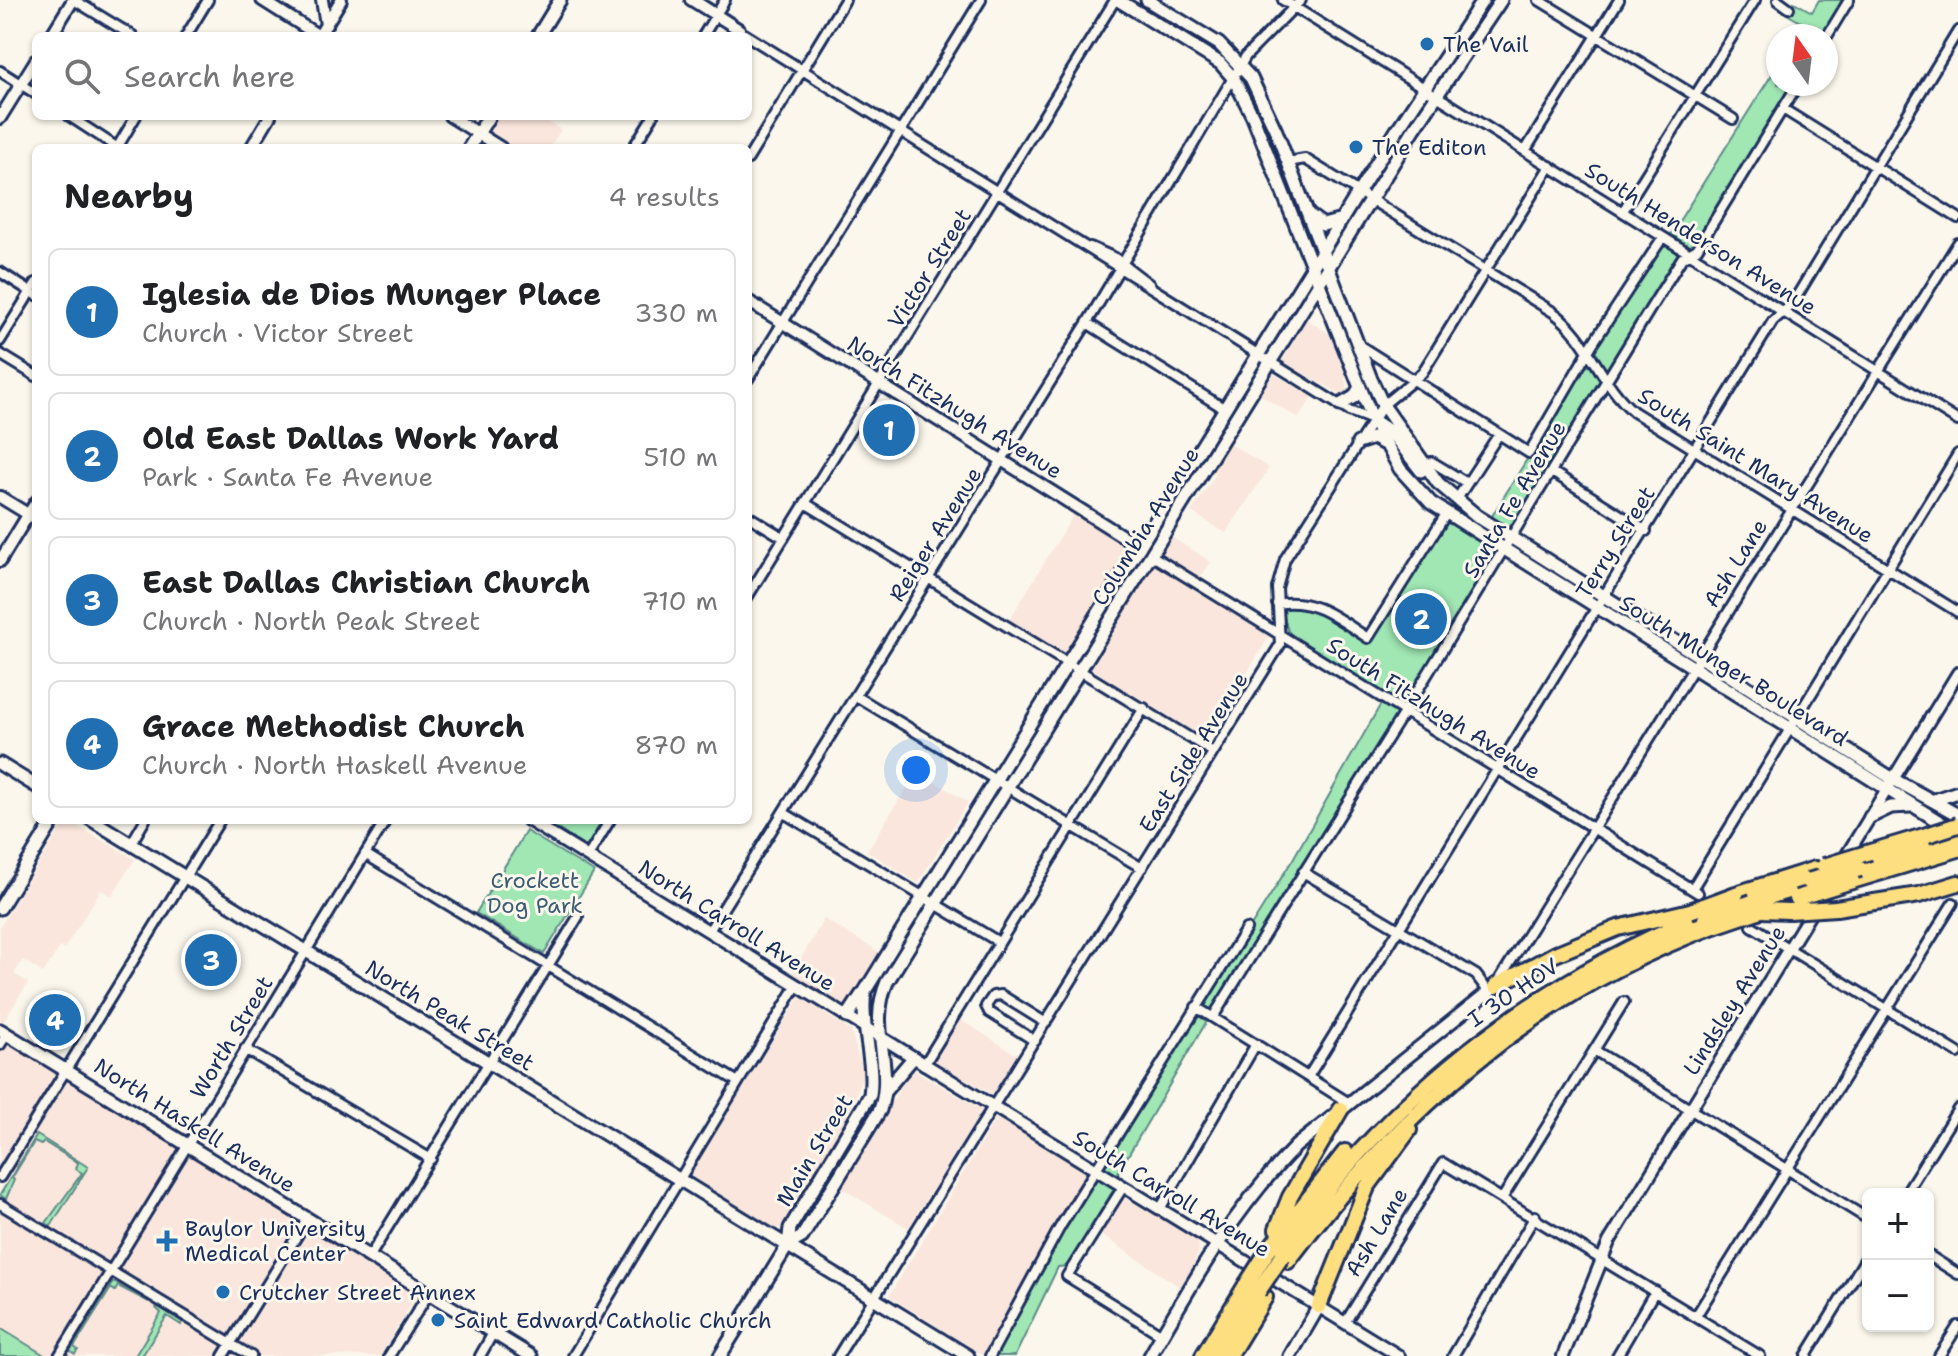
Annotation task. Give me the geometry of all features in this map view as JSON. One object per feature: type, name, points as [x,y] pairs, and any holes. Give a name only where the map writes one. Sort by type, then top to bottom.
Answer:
[{"type":"highway","points":[[1218,1356],[1332,1166],[1450,1051],[1510,1006],[1574,966],[1749,901],[1803,889],[1861,867],[1949,841],[1958,825]]},
{"type":"highway","points":[[1492,989],[1593,938],[1702,918],[1949,841]]},
{"type":"highway","points":[[1803,889],[1836,908],[1919,895],[1958,883]]},
{"type":"highway","points":[[1203,1356],[1256,1291],[1279,1255],[1378,1150],[1459,1073],[1518,1028],[1702,918]]},
{"type":"highway","points":[[1319,1306],[1367,1187],[1392,1151],[1459,1073]]},
{"type":"highway","points":[[1279,1255],[1290,1197],[1345,1106]]},
{"type":"highway","points":[[1229,1356],[1256,1291]]},
{"type":"main road","points":[[540,32],[560,0]]},
{"type":"main road","points":[[1116,0],[1211,56],[1234,79]]},
{"type":"main road","points":[[1147,0],[1219,44],[1241,64]]},
{"type":"main road","name":"Columbia Avenue","points":[[863,1028],[865,991],[1425,86],[1483,0]]},
{"type":"main road","name":"Columbia Avenue","points":[[885,1092],[878,1012],[887,982],[1328,267],[1437,94],[1501,0]]},
{"type":"main road","name":"South Munger Boulevard","points":[[1241,64],[1258,91],[1288,162],[1383,405],[1438,483],[1507,545],[1597,609],[1798,717],[1890,784],[1949,841]]},
{"type":"main road","name":"South Munger Boulevard","points":[[1234,79],[1253,117],[1373,420],[1386,445],[1418,490],[1446,514],[1604,598],[1791,728],[1890,784],[1934,800],[1958,815]]},
{"type":"main road","points":[[472,144],[487,120]]},
{"type":"main road","points":[[1308,214],[1323,225],[1343,220]]},
{"type":"main road","points":[[1301,311],[1316,306],[1334,320]]},
{"type":"main road","points":[[1351,363],[1383,405]]},
{"type":"main road","points":[[1340,405],[1354,397],[1360,387]]},
{"type":"main road","points":[[1373,420],[1391,432],[1427,478],[1438,483]]},
{"type":"main road","points":[[1358,443],[1373,438],[1386,445]]},
{"type":"main road","points":[[1190,466],[1201,473]]},
{"type":"main road","points":[[1140,547],[1151,555]]},
{"type":"main road","points":[[0,764],[32,784]]},
{"type":"main road","points":[[1934,800],[1958,792]]},
{"type":"main road","points":[[1870,817],[1891,807],[1913,805]]},
{"type":"main road","points":[[0,908],[52,824]]},
{"type":"main road","name":"North Peak Street","points":[[98,824],[968,1356]]},
{"type":"main road","points":[[1150,1356],[1216,1243],[1268,1175],[1345,1106],[1492,989]]},
{"type":"main road","points":[[847,1017],[865,991]]},
{"type":"main road","name":"Main Street","points":[[720,1356],[788,1245],[790,1228],[870,1095],[872,1084],[863,1028]]},
{"type":"main road","name":"North Haskell Avenue","points":[[2,1036],[67,1071],[531,1356]]},
{"type":"main road","name":"Main Street","points":[[788,1245],[802,1237],[880,1110],[885,1092],[918,1061]]},
{"type":"main road","points":[[852,1128],[865,1135]]},
{"type":"main road","points":[[1290,1356],[1319,1306]]},
{"type":"street","points":[[54,32],[74,0],[126,32]]},
{"type":"street","points":[[188,32],[208,0]]},
{"type":"street","points":[[262,0],[313,32]]},
{"type":"street","points":[[322,0],[326,25]]},
{"type":"street","points":[[322,32],[341,0]]},
{"type":"street","points":[[692,0],[743,32]]},
{"type":"street","points":[[705,32],[725,0]]},
{"type":"street","points":[[752,152],[845,0]]},
{"type":"street","points":[[752,373],[981,0]]},
{"type":"street","name":"Victor Street","points":[[752,590],[1116,0]]},
{"type":"street","name":"South Henderson Avenue","points":[[1283,0],[1298,4],[1525,151],[1958,421]]},
{"type":"street","points":[[1539,0],[1733,119]]},
{"type":"street","points":[[1525,151],[1619,0]]},
{"type":"street","points":[[1623,211],[1755,0]]},
{"type":"street","points":[[1778,0],[1789,8]]},
{"type":"street","points":[[1834,24],[1849,0]]},
{"type":"street","name":"Reiger Avenue","points":[[709,931],[1087,323],[1241,64],[1298,4]]},
{"type":"street","name":"Terry Street","points":[[1308,1077],[1773,321],[1785,311],[1958,31]]},
{"type":"street","points":[[752,38],[1340,405],[1373,420]]},
{"type":"street","points":[[0,118],[32,66]]},
{"type":"street","points":[[0,71],[32,91]]},
{"type":"street","name":"Santa Fe Avenue","points":[[1213,1017],[1675,270],[1697,249],[1791,96]]},
{"type":"street","points":[[1783,109],[1958,218]]},
{"type":"street","points":[[75,120],[111,144]]},
{"type":"street","points":[[119,144],[134,120]]},
{"type":"street","points":[[253,144],[268,120]]},
{"type":"street","points":[[456,120],[494,144]]},
{"type":"street","points":[[636,144],[650,120]]},
{"type":"street","name":"South Saint Mary Avenue","points":[[1288,162],[1305,159],[1564,320],[1606,382],[1634,412],[1958,612]]},
{"type":"street","name":"East Side Avenue","points":[[838,1356],[1280,645],[1278,579],[1285,559],[1383,405],[1415,379],[1487,270],[1550,166]]},
{"type":"street","points":[[1357,344],[1529,453],[1663,237]]},
{"type":"street","name":"Ash Lane","points":[[1492,989],[1525,942],[1958,243]]},
{"type":"street","points":[[0,272],[32,289]]},
{"type":"street","points":[[0,341],[32,293]]},
{"type":"street","name":"North Fitzhugh Avenue","points":[[752,304],[1140,547]]},
{"type":"street","points":[[1087,323],[1225,409]]},
{"type":"street","points":[[0,354],[32,374]]},
{"type":"street","points":[[1457,499],[1499,434]]},
{"type":"street","points":[[1791,728],[1958,454]]},
{"type":"street","points":[[1423,463],[1432,462],[1467,483]]},
{"type":"street","points":[[1552,472],[1646,531]]},
{"type":"street","points":[[0,497],[32,517],[0,561]]},
{"type":"street","points":[[805,503],[1213,752]]},
{"type":"street","points":[[1277,604],[1297,601],[1314,604],[1368,638],[1446,514]]},
{"type":"street","points":[[752,518],[784,538]]},
{"type":"street","name":"South Fitzhugh Avenue","points":[[1151,555],[1695,891],[1791,728]]},
{"type":"street","name":"Lindsley Avenue","points":[[1563,1356],[1601,1257],[1958,673]]},
{"type":"street","points":[[856,696],[1142,868]]},
{"type":"street","points":[[918,1061],[1072,826],[1144,708]]},
{"type":"street","points":[[784,813],[997,941]]},
{"type":"street","points":[[131,844],[143,824]]},
{"type":"street","points":[[0,1177],[218,824]]},
{"type":"street","name":"Worth Street","points":[[59,1356],[384,824]]},
{"type":"street","name":"North Carroll Avenue","points":[[535,824],[918,1061]]},
{"type":"street","points":[[588,856],[608,824]]},
{"type":"street","points":[[365,854],[738,1082]]},
{"type":"street","points":[[1303,872],[1476,975],[1492,989]]},
{"type":"street","points":[[1696,1316],[1953,903]]},
{"type":"street","points":[[370,1256],[578,917]]},
{"type":"street","points":[[1752,926],[1958,1053]]},
{"type":"street","points":[[990,1356],[1096,1170],[1246,929]]},
{"type":"street","points":[[573,1356],[797,985]]},
{"type":"street","points":[[1035,1041],[989,1012],[986,1006],[993,996],[1001,995],[1046,1023]]},
{"type":"street","points":[[1624,1002],[1503,1197],[1760,1356]]},
{"type":"street","points":[[1196,1007],[1308,1077],[1345,1106]]},
{"type":"street","points":[[1160,1209],[1256,1044]]},
{"type":"street","points":[[245,1049],[431,1159]]},
{"type":"street","points":[[1594,1050],[1862,1215]]},
{"type":"street","name":"South Carroll Avenue","points":[[918,1061],[1399,1356]]},
{"type":"street","points":[[1909,1188],[1958,1109]]},
{"type":"street","name":"Ash Lane","points":[[1345,1323],[1443,1163],[1503,1197]]},
{"type":"street","points":[[1123,1187],[1067,1276],[1162,1335]]},
{"type":"street","points":[[0,1204],[251,1356]]},
{"type":"street","points":[[1453,1356],[1535,1216]]},
{"type":"street","points":[[223,1356],[308,1218]]},
{"type":"street","points":[[1934,1259],[1958,1274]]},
{"type":"street","points":[[1806,1356],[1865,1260]]},
{"type":"street","points":[[1617,1356],[1655,1291]]},
{"type":"street","points":[[389,1356],[429,1293]]},
{"type":"street","points":[[1939,1356],[1958,1326]]},
{"type":"street","points":[[480,1356],[493,1333]]},
{"type":"shaded area","points":[[495,120],[545,120],[561,130],[552,144],[507,144],[488,132]]},
{"type":"shaded area","points":[[1306,319],[1330,334],[1344,373],[1347,388],[1343,395],[1282,362]]},
{"type":"shaded area","points":[[1274,374],[1313,397],[1298,418],[1260,395]]},
{"type":"shaded area","points":[[1229,443],[1269,468],[1226,533],[1191,512],[1216,474],[1212,471]]},
{"type":"shaded area","points":[[1074,514],[1130,548],[1064,656],[1008,622]]},
{"type":"shaded area","points":[[1170,536],[1211,562],[1199,580],[1158,554]]},
{"type":"shaded area","points":[[1154,564],[1270,635],[1206,739],[1090,668]]},
{"type":"shaded area","points":[[917,771],[968,802],[918,883],[867,851]]},
{"type":"shaded area","points":[[64,824],[73,824],[135,859],[112,896],[101,890],[64,949],[60,947],[43,973],[23,960],[14,974],[28,983],[3,1022],[0,1020],[0,927]]},
{"type":"shaded area","points":[[824,919],[879,952],[844,1007],[792,974]]},
{"type":"shaded area","points":[[800,997],[851,1031],[863,1073],[852,1108],[819,1168],[779,1228],[774,1228],[688,1174]]},
{"type":"shaded area","points":[[956,1017],[1017,1055],[992,1094],[932,1059]]},
{"type":"shaded area","points":[[6,1041],[58,1073],[0,1169],[0,1050]]},
{"type":"shaded area","points":[[912,1069],[982,1110],[908,1228],[840,1187]]},
{"type":"shaded area","name":"Baylor University Medical Center","points":[[68,1081],[418,1293],[380,1356],[0,1356],[0,1190]]},
{"type":"shaded area","points":[[997,1117],[1087,1171],[1042,1246],[984,1356],[889,1296]]},
{"type":"shaded area","points":[[1123,1197],[1198,1239],[1199,1250],[1180,1287],[1100,1234]]},
{"type":"green space","points":[[1819,0],[1844,0],[1829,24],[1804,24],[1785,13],[1794,2],[1812,12]]},
{"type":"green space","points":[[1766,84],[1766,96],[1786,96],[1694,246],[1681,246],[1679,257],[1610,369],[1604,370],[1599,378],[1601,382],[1406,703],[1397,702],[1398,715],[1214,1009],[1206,1016],[1208,1019],[1116,1176],[1113,1174],[1114,1189],[1068,1266],[1058,1267],[1015,1356],[996,1356],[1050,1253],[1095,1178],[1105,1170],[1102,1165],[1293,859],[1382,702],[1388,705],[1389,697],[1294,638],[1288,631],[1282,609],[1285,606],[1315,608],[1371,642],[1445,524],[1450,523],[1493,550],[1506,528],[1491,518],[1584,367],[1590,366],[1595,370],[1599,364],[1593,349],[1663,247],[1671,247],[1675,241],[1669,237]]},
{"type":"green space","points":[[550,824],[602,824],[587,848]]},
{"type":"green space","name":"Crockett Dog Park","points":[[526,831],[594,872],[544,954],[476,913]]},
{"type":"green space","points":[[37,1135],[88,1167],[51,1226],[46,1223],[82,1173],[76,1169],[78,1163],[44,1142],[41,1145],[34,1142],[12,1178],[14,1180],[6,1199],[0,1195]]},
{"type":"green space","points":[[113,1282],[149,1302],[118,1286],[115,1291],[111,1288],[74,1347],[78,1350],[75,1354],[70,1351]]},
{"type":"green space","points":[[158,1305],[182,1322],[181,1325],[167,1316],[142,1356],[135,1356],[161,1313],[156,1308]]},
{"type":"green space","points":[[0,1328],[46,1356],[0,1356]]},
{"type":"place","name":"The Vail","points":[[1427,44]]},
{"type":"place","name":"The Editon","points":[[1356,147]]},
{"type":"place","name":"Iglesia de Dios Munger Place","points":[[889,430]]},
{"type":"place","name":"Old East Dallas Work Yard","points":[[1421,619]]},
{"type":"place","name":"East Dallas Christian Church","points":[[211,960]]},
{"type":"place","name":"Grace Methodist Church","points":[[55,1020]]},
{"type":"place","name":"Baylor University Medical Center","points":[[167,1241]]},
{"type":"place","name":"Crutcher Street Annex","points":[[223,1292]]},
{"type":"place","name":"Saint Edward Catholic Church","points":[[438,1320]]}]
